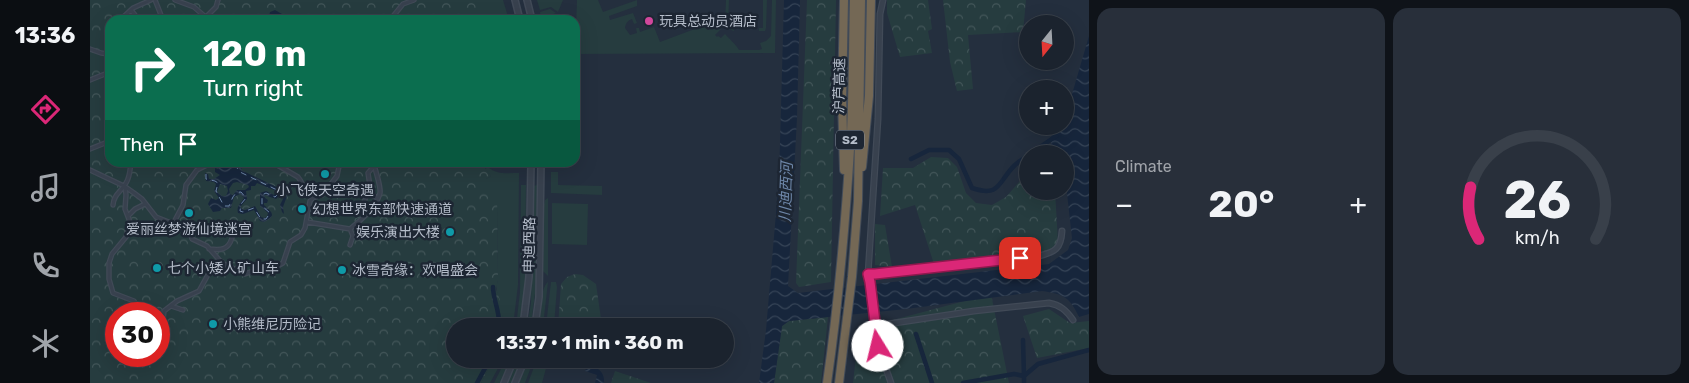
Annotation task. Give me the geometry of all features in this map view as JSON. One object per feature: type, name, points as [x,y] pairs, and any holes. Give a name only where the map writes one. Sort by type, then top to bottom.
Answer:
[{"type":"highway","name":"沪芦高速","points":[[844,0],[842,125],[845,202]]},
{"type":"highway","name":"沪芦高速","points":[[827,383],[840,279],[851,132],[854,0]]},
{"type":"highway","name":"沪芦高速","points":[[858,201],[861,0]]},
{"type":"highway","name":"沪芦高速","points":[[839,383],[868,119],[871,0]]},
{"type":"street","points":[[125,15],[139,2],[151,0]]},
{"type":"street","points":[[155,0],[162,15]]},
{"type":"street","points":[[175,0],[194,7],[203,15]]},
{"type":"street","points":[[209,15],[216,7],[218,0]]},
{"type":"street","points":[[394,15],[402,4],[414,0]]},
{"type":"street","points":[[515,0],[519,15]]},
{"type":"street","points":[[527,0],[531,15]]},
{"type":"street","points":[[883,0],[880,14],[878,119],[868,274],[878,346],[891,383]]},
{"type":"street","points":[[130,10],[135,15]]},
{"type":"street","points":[[90,49],[105,54]]},
{"type":"street","points":[[90,80],[105,74]]},
{"type":"street","points":[[90,148],[105,144]]},
{"type":"street","points":[[113,204],[114,198],[129,177],[130,167]]},
{"type":"street","points":[[173,224],[183,205],[186,185],[199,169],[203,167]]},
{"type":"street","points":[[281,167],[298,177],[306,193],[313,198]]},
{"type":"street","points":[[90,170],[124,186],[142,199],[156,217],[189,230],[192,239],[203,243],[222,262],[245,274],[260,268],[274,268],[283,262],[290,242],[301,235],[307,222],[309,207],[313,198],[325,192],[337,176],[339,167]]},
{"type":"street","points":[[366,215],[364,202],[370,186],[368,173],[372,167]]},
{"type":"street","points":[[350,229],[366,215],[380,194],[375,167]]},
{"type":"street","name":"申迪西路","points":[[524,318],[529,277],[530,167]]},
{"type":"street","name":"申迪西路","points":[[536,318],[540,278],[540,167]]},
{"type":"street","points":[[124,186],[125,204],[130,222],[126,237],[112,254],[109,263],[108,279],[111,289],[116,294],[134,302]]},
{"type":"street","points":[[368,193],[377,198]]},
{"type":"street","points":[[129,215],[135,209],[145,204]]},
{"type":"street","points":[[307,222],[350,229]]},
{"type":"street","points":[[350,229],[352,236],[350,246]]},
{"type":"street","points":[[868,274],[926,270],[1039,256],[1057,249],[1062,239],[1062,231]]},
{"type":"street","points":[[209,248],[225,249],[229,246],[232,238]]},
{"type":"street","points":[[171,306],[199,291],[210,271],[222,262]]},
{"type":"street","points":[[875,326],[974,311],[1049,303],[1057,304],[1066,310],[1073,320]]},
{"type":"street","points":[[171,306],[183,310]]},
{"type":"street","points":[[504,383],[510,368]]},
{"type":"street","points":[[515,383],[522,368]]},
{"type":"green space","points":[[90,0],[477,0],[482,15],[105,15],[105,167],[484,167],[491,176],[486,179],[487,183],[497,194],[498,280],[496,289],[502,306],[503,318],[446,318],[446,368],[488,368],[481,383],[90,383]]},
{"type":"green space","points":[[475,0],[503,0],[508,15],[480,15]]},
{"type":"green space","points":[[537,0],[563,0],[558,12],[551,7],[540,10]]},
{"type":"green space","points":[[577,0],[598,0],[603,12],[637,0],[637,6],[609,16],[610,20],[633,13],[637,23],[634,24],[632,19],[627,22],[625,28],[630,35],[637,33],[636,28],[639,28],[640,32],[654,27],[660,42],[708,24],[709,26],[714,25],[721,29],[715,35],[721,38],[725,34],[739,50],[759,50],[762,49],[760,43],[766,41],[771,36],[772,0],[776,0],[775,53],[580,54],[580,15],[576,15]]},
{"type":"green space","points":[[726,0],[729,0],[728,27],[734,27],[734,31],[728,29],[725,25]]},
{"type":"green space","points":[[763,0],[767,0],[766,28],[765,31],[759,31],[759,28],[763,28]]},
{"type":"green space","points":[[807,0],[836,0],[831,282],[799,287],[796,283]]},
{"type":"green space","points":[[887,0],[928,0],[932,29],[928,31],[932,53],[900,57],[887,13]]},
{"type":"green space","points":[[943,0],[1026,0],[1025,15],[1019,15],[1019,32],[968,35],[973,89],[957,91],[950,62]]},
{"type":"green space","points":[[550,9],[556,13],[540,15],[540,12]]},
{"type":"green space","points":[[931,157],[948,158],[957,167],[966,193],[976,203],[992,205],[1006,197],[1019,182],[1019,200],[1056,200],[1058,242],[1053,250],[1045,253],[934,264],[915,205],[880,216],[883,168],[913,168]]},
{"type":"green space","points":[[488,167],[499,172],[519,173],[518,285],[514,318],[503,318],[497,291],[497,208],[496,200],[481,182],[491,176],[485,169]]},
{"type":"green space","points":[[551,172],[558,172],[558,185],[602,186],[602,195],[551,193]]},
{"type":"green space","points":[[521,185],[526,185],[525,291],[521,318],[517,318],[520,292]]},
{"type":"green space","points":[[537,185],[536,286],[532,318],[528,318],[531,303],[533,186]]},
{"type":"green space","points":[[548,198],[548,276],[543,271],[544,204]]},
{"type":"green space","points":[[552,203],[588,204],[587,245],[552,244]]},
{"type":"green space","points":[[875,224],[885,225],[892,267],[875,265]]},
{"type":"green space","points":[[575,274],[583,275],[596,284],[601,318],[559,318],[561,284],[567,277]]},
{"type":"green space","points":[[548,282],[544,318],[539,318],[543,290]]},
{"type":"green space","points":[[551,282],[556,282],[555,318],[547,318]]},
{"type":"green space","points":[[991,294],[1009,383],[853,383],[859,329]]},
{"type":"green space","points":[[1049,309],[1070,323],[1089,321],[1089,348],[1037,358],[1023,316]]},
{"type":"green space","points":[[828,317],[821,383],[774,383],[782,326],[789,321]]},
{"type":"green space","points":[[488,368],[498,368],[490,383],[481,383]]},
{"type":"green space","points":[[502,368],[506,368],[500,383],[494,383]]},
{"type":"green space","points":[[514,368],[518,368],[512,383],[508,383]]},
{"type":"green space","points":[[525,368],[531,368],[525,383],[519,383]]},
{"type":"green space","points":[[534,368],[546,368],[542,383],[528,383]]},
{"type":"green space","points":[[615,371],[651,383],[611,383]]},
{"type":"water","name":"川迪西河","points":[[784,0],[800,0],[797,118],[788,286],[798,293],[1049,264],[1068,250],[1072,238],[1068,200],[1074,200],[1074,145],[1051,145],[1052,135],[1074,135],[1074,87],[1089,36],[1089,314],[1079,317],[1069,301],[1061,295],[1042,291],[906,309],[789,321],[782,326],[774,383],[759,383],[766,330],[779,178]]},
{"type":"water","points":[[275,10],[282,15],[269,15],[270,12]]},
{"type":"water","points":[[220,167],[242,167],[241,170],[285,191],[287,196],[283,207],[284,214],[280,205],[284,197],[282,193],[276,199],[264,195],[268,200],[264,205],[272,216],[264,222],[260,221],[254,210],[243,214],[238,213],[238,206],[244,198],[240,194],[234,197],[231,208],[222,208],[220,211],[213,212],[208,204],[211,198],[216,200],[219,198],[214,191],[216,184],[206,181],[205,173],[208,174],[209,179],[214,179],[220,175],[215,172],[215,168],[218,169]],"holes":[[[237,182],[249,187],[245,190],[237,190],[233,195],[230,194],[229,189],[233,183]],[[257,183],[276,192],[274,195],[266,191],[260,193],[260,206],[268,213],[267,217],[264,218],[261,217],[255,206],[244,210],[241,208],[247,199],[246,191],[251,190],[251,186],[255,186]],[[220,184],[227,186],[226,196],[222,196],[217,192]]]},
{"type":"water","points":[[586,368],[596,368],[601,371],[604,376],[604,383],[595,383],[597,375],[585,371]]},
{"type":"waterway","points":[[1043,145],[1056,136]]},
{"type":"waterway","points":[[911,159],[929,150],[949,150],[959,159],[972,188],[981,191],[989,191],[998,186],[1009,171],[1019,162]]},
{"type":"waterway","points":[[493,287],[498,318]]},
{"type":"waterway","points":[[916,334],[932,383]]},
{"type":"waterway","points":[[963,383],[1014,374],[1024,376],[1023,340]]},
{"type":"waterway","points":[[1024,383],[1024,376],[1038,364],[1089,350]]},
{"type":"waterway","points":[[477,383],[485,368]]},
{"type":"ferry route","points":[[206,174],[206,179],[218,183],[216,191],[224,206],[229,206],[234,195],[241,192],[246,198],[241,204],[240,211],[243,212],[254,208],[261,219],[266,219],[270,213],[262,206],[262,195],[266,193],[275,197],[278,194],[277,190],[240,172],[236,167]]},
{"type":"place","name":"玩具总动员酒店","points":[[649,21]]},
{"type":"place","name":"小飞侠天空奇遇","points":[[325,174]]},
{"type":"place","name":"幻想世界东部快速通道","points":[[302,209]]},
{"type":"place","name":"爱丽丝梦游仙境迷宫","points":[[189,213]]},
{"type":"place","name":"娱乐演出大楼","points":[[450,232]]},
{"type":"place","name":"七个小矮人矿山车","points":[[157,268]]},
{"type":"place","name":"冰雪奇缘：欢唱盛会","points":[[342,270]]},
{"type":"place","name":"小熊维尼历险记","points":[[213,324]]},
{"type":"route","points":[[878,346],[868,274],[926,270],[1020,258]]}]
